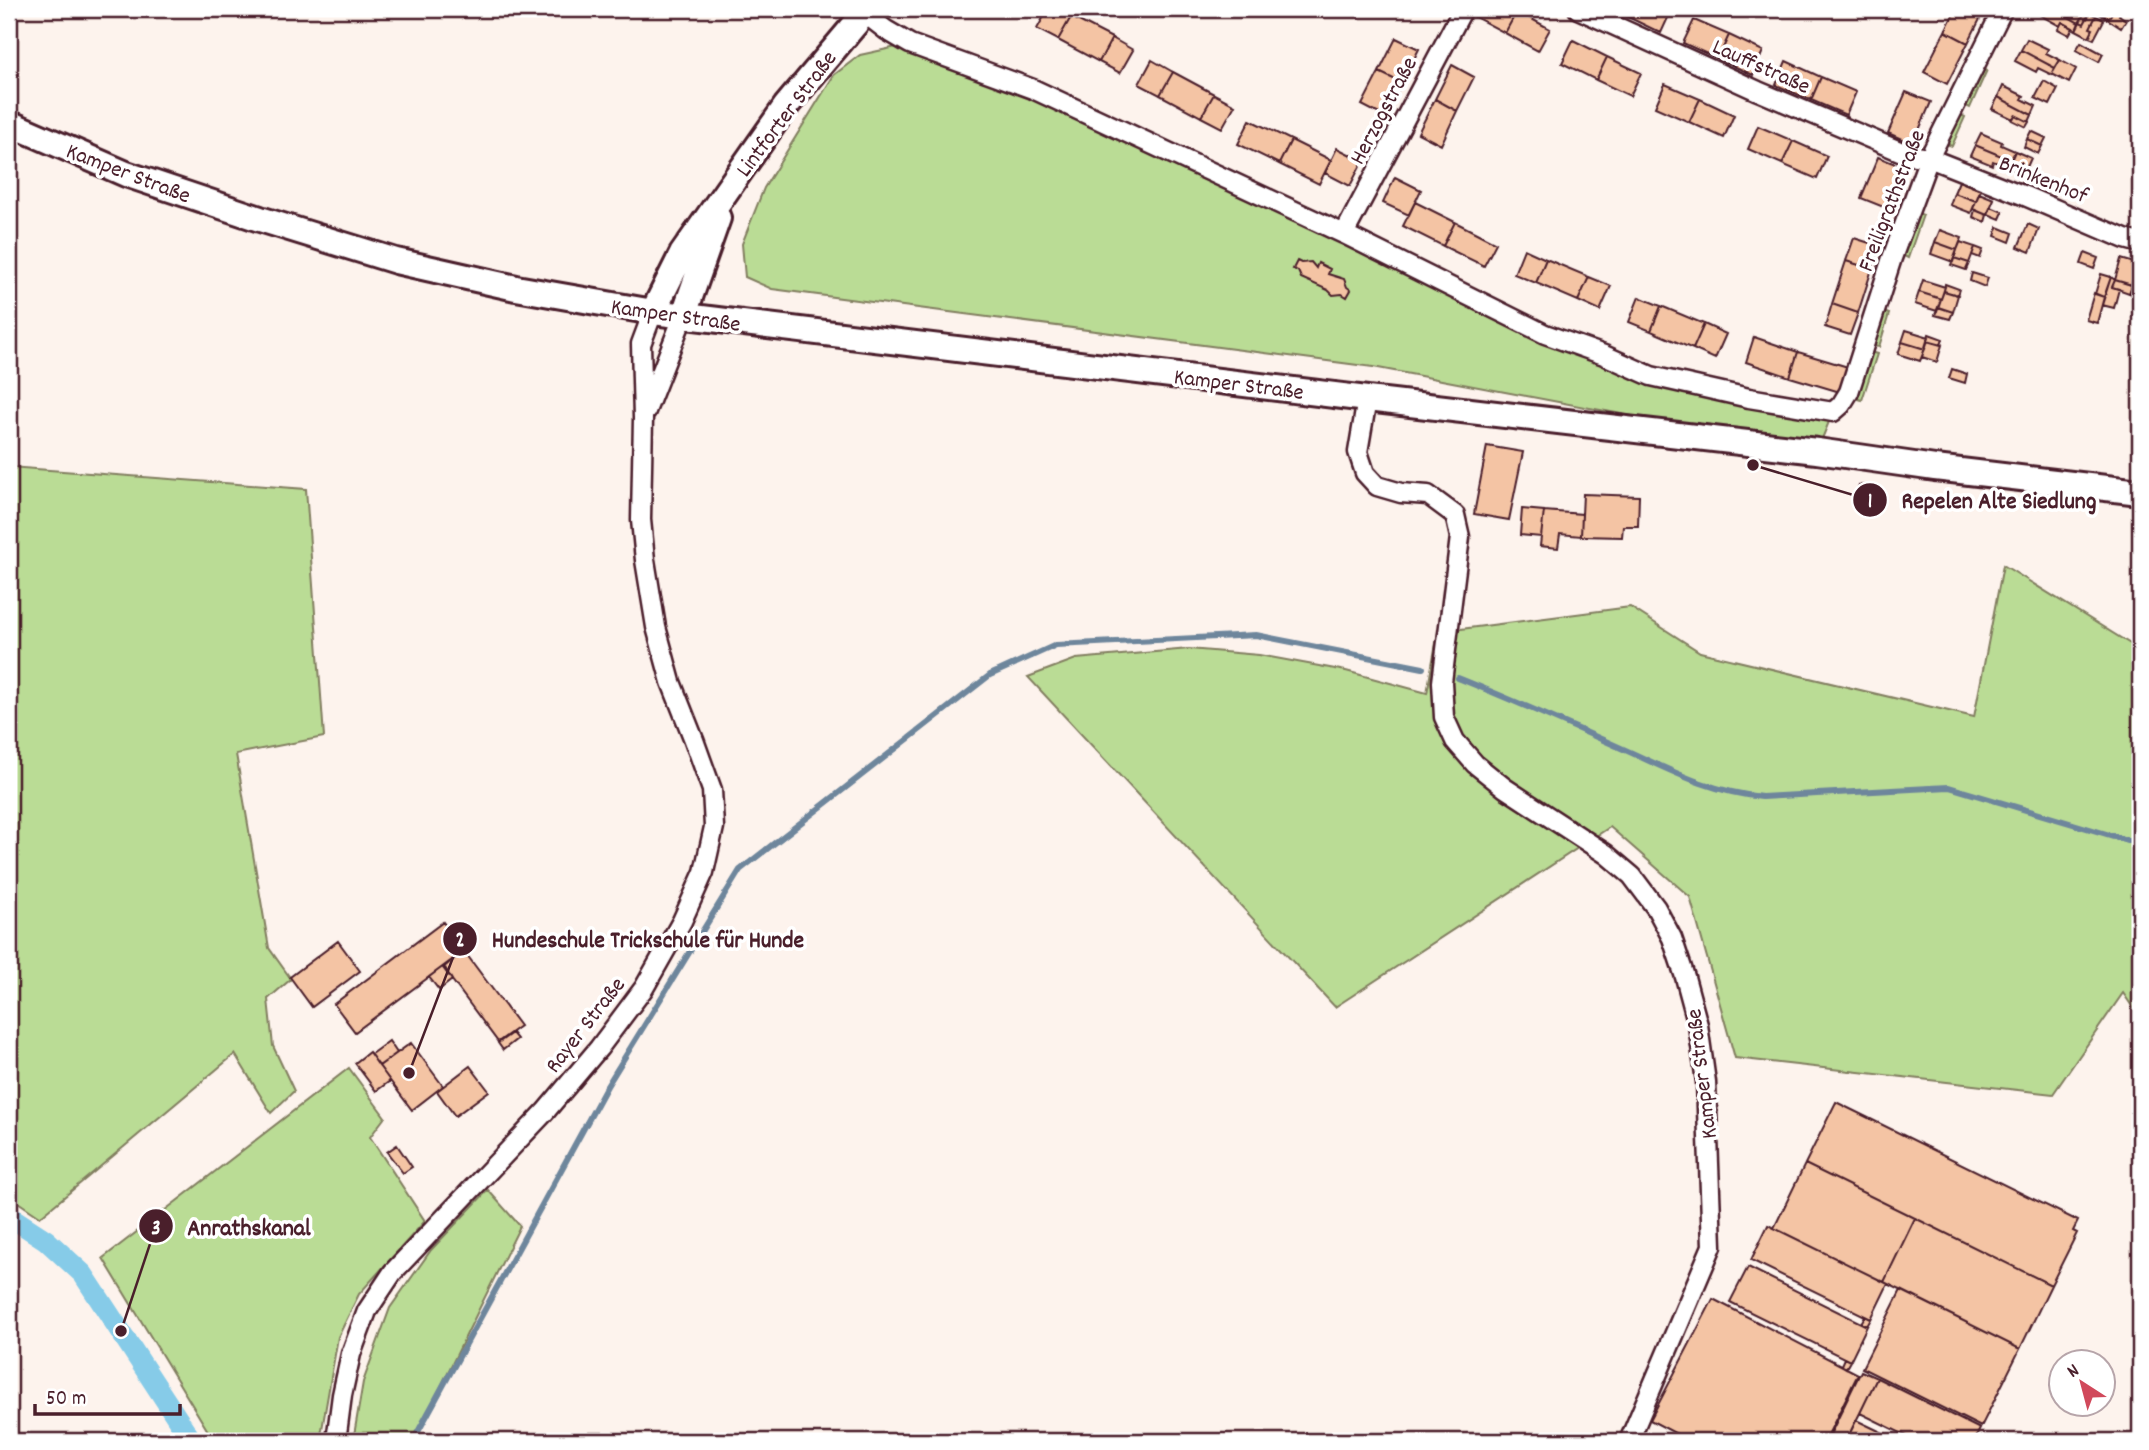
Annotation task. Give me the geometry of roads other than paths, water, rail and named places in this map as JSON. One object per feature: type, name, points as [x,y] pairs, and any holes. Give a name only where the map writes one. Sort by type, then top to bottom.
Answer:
[{"type":"main road","name":"Lintforter Straße","points":[[653,312],[682,254],[786,106],[866,11]]},
{"type":"main road","name":"Kamper Straße","points":[[9,123],[126,174],[396,261],[516,288],[653,312],[2140,492]]},
{"type":"main road","name":"Lintforter Straße","points":[[683,317],[730,186]]},
{"type":"street","name":"Herzogstraße","points":[[1344,234],[1463,9]]},
{"type":"street","name":"Lauffstraße","points":[[1577,9],[1758,92],[1909,155],[1929,158]]},
{"type":"street","name":"Freiligrathstraße","points":[[1344,234],[1545,334],[1604,355],[1651,376],[1749,398],[1833,412],[1849,392],[1892,258],[1929,158],[2003,9]]},
{"type":"street","points":[[866,11],[886,30],[911,44],[1033,89],[1344,234]]},
{"type":"street","name":"Brinkenhof","points":[[1929,158],[2140,243]]},
{"type":"street","name":"Rayer Straße","points":[[336,1441],[351,1354],[367,1311],[393,1272],[545,1112],[629,1008],[644,988],[682,921],[704,872],[714,827],[712,790],[671,682],[656,627],[641,520],[641,344],[653,312]]},
{"type":"street","name":"Rayer Straße","points":[[643,418],[683,317]]},
{"type":"street","name":"Kamper Straße","points":[[1367,399],[1358,452],[1365,473],[1377,486],[1401,494],[1428,495],[1455,515],[1460,537],[1441,682],[1444,716],[1455,741],[1475,764],[1505,788],[1606,854],[1632,876],[1656,908],[1672,938],[1698,1025],[1706,1082],[1712,1246],[1629,1441]]},
{"type":"waterway","points":[[413,1441],[607,1086],[740,870],[990,675],[1056,645],[1256,635],[1423,668]]},
{"type":"waterway","points":[[1458,678],[1672,771],[1724,790],[1762,797],[1949,787],[2140,844]]},
{"type":"waterway","points":[[9,1216],[46,1240],[83,1274],[192,1441]]},
{"type":"place","name":"Repelen Alte Siedlung","points":[[1753,465]]},
{"type":"place","name":"Hundeschule Trickschule für Hunde","points":[[409,1073]]},
{"type":"place","name":"Anrathskanal","points":[[121,1331]]}]
